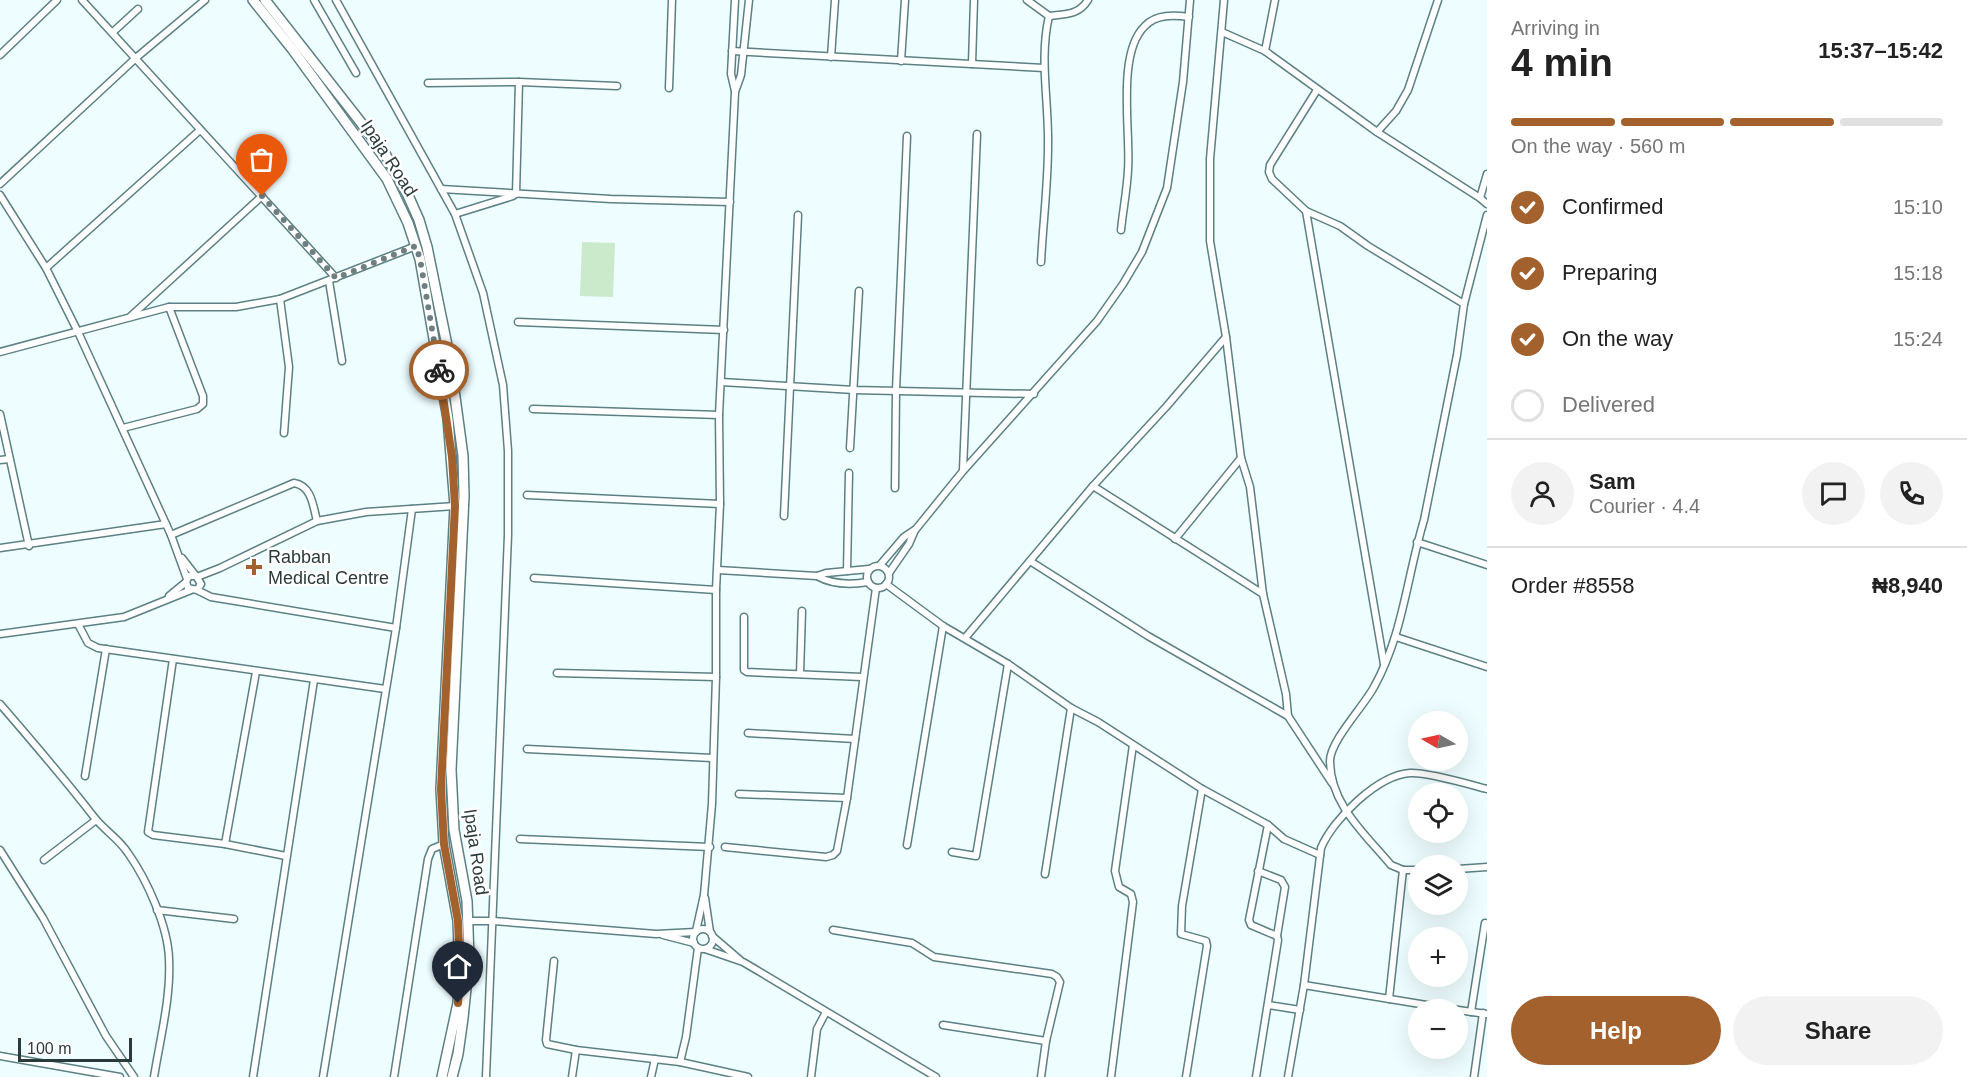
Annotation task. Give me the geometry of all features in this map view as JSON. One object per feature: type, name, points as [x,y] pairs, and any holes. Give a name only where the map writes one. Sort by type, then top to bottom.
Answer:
[{"type":"main road","name":"Ipaja Road","points":[[253,0],[279,26],[384,152],[407,193],[427,247],[450,360],[463,456],[464,496],[451,770],[453,830],[467,901],[469,959],[464,1018],[452,1077]]},
{"type":"main road","name":"Ipaja Road","points":[[265,0],[279,26],[387,179],[408,223],[420,259],[448,419],[455,506],[441,789],[444,844],[458,921],[460,973],[458,1003],[442,1077]]},
{"type":"main road","points":[[448,419],[459,418]]},
{"type":"street","points":[[0,55],[57,0]]},
{"type":"street","points":[[82,0],[137,57],[200,130],[262,196],[333,280],[342,361]]},
{"type":"street","points":[[0,183],[137,57],[205,0]]},
{"type":"street","points":[[314,0],[356,73]]},
{"type":"street","points":[[336,0],[454,214],[483,293],[503,385],[508,535],[486,1077]]},
{"type":"street","points":[[669,88],[672,0]]},
{"type":"street","points":[[680,1062],[686,1037],[699,947],[693,937],[704,895],[710,847],[720,504],[719,415],[735,92],[731,74],[735,0]]},
{"type":"street","points":[[735,92],[741,75],[749,0]]},
{"type":"street","points":[[831,57],[836,0]]},
{"type":"street","points":[[901,61],[905,0]]},
{"type":"street","points":[[972,64],[974,0]]},
{"type":"street","points":[[1028,0],[1049,16],[1074,13],[1088,0]]},
{"type":"street","points":[[869,569],[866,575],[868,582],[876,588],[882,588],[916,529],[963,471],[1097,321],[1142,252],[1167,188],[1183,82],[1190,0]]},
{"type":"street","points":[[1224,0],[1210,159],[1210,241],[1226,337],[1241,458],[1250,487],[1263,594],[1286,694],[1288,716]]},
{"type":"street","points":[[1265,51],[1275,0]]},
{"type":"street","points":[[1377,132],[1396,111],[1408,90],[1438,0]]},
{"type":"street","points":[[113,32],[138,9]]},
{"type":"street","points":[[1121,230],[1128,170],[1127,78],[1136,38],[1145,25],[1155,18],[1175,15],[1189,17]]},
{"type":"street","points":[[1041,262],[1048,145],[1044,68],[1049,16]]},
{"type":"street","points":[[1221,32],[1265,51],[1377,132],[1487,204]]},
{"type":"street","points":[[732,51],[1044,68]]},
{"type":"street","points":[[516,195],[519,82]]},
{"type":"street","points":[[428,83],[519,82],[617,86]]},
{"type":"street","points":[[1317,90],[1270,165],[1269,172],[1272,179],[1306,211],[1340,226],[1368,246],[1464,304]]},
{"type":"street","points":[[46,268],[200,130]]},
{"type":"street","points":[[963,471],[977,134]]},
{"type":"street","points":[[895,488],[896,390],[907,136]]},
{"type":"street","points":[[1480,198],[1487,174]]},
{"type":"street","points":[[441,189],[516,195],[730,202]]},
{"type":"street","points":[[0,195],[46,268],[78,332],[180,555],[188,588],[196,588],[211,597],[396,628]]},
{"type":"street","points":[[454,214],[516,195]]},
{"type":"street","points":[[128,318],[262,196]]},
{"type":"street","points":[[1306,211],[1384,665]]},
{"type":"street","points":[[784,516],[798,215]]},
{"type":"street","points":[[1332,783],[1330,758],[1338,739],[1375,686],[1396,638],[1424,520],[1455,366],[1464,304],[1487,215]]},
{"type":"street","points":[[0,352],[169,307],[236,307],[280,299],[416,246]]},
{"type":"street","points":[[850,448],[859,291]]},
{"type":"street","points":[[280,299],[289,367],[284,433]]},
{"type":"street","points":[[123,428],[198,409],[203,404],[203,396],[169,307]]},
{"type":"street","points":[[518,322],[724,330]]},
{"type":"street","points":[[965,638],[1093,486],[1166,407],[1226,337]]},
{"type":"street","points":[[721,382],[854,390],[1034,394]]},
{"type":"street","points":[[533,409],[719,415]]},
{"type":"street","points":[[0,414],[29,546]]},
{"type":"street","points":[[1175,539],[1241,458]]},
{"type":"street","points":[[0,460],[9,459]]},
{"type":"street","points":[[847,571],[849,473]]},
{"type":"street","points":[[171,535],[294,483],[303,484],[307,488],[317,521]]},
{"type":"street","points":[[1093,486],[1263,594]]},
{"type":"street","points":[[527,495],[720,504]]},
{"type":"street","points":[[165,600],[193,575],[197,576],[220,568],[317,521],[366,512],[455,506]]},
{"type":"street","points":[[323,1077],[396,628],[412,509]]},
{"type":"street","points":[[0,548],[29,546],[166,524]]},
{"type":"street","points":[[718,570],[817,576],[869,569],[880,565],[904,537],[916,529]]},
{"type":"street","points":[[1417,542],[1487,565]]},
{"type":"street","points":[[180,555],[197,576],[196,588]]},
{"type":"street","points":[[1030,561],[1148,636],[1288,716],[1332,783],[1340,804],[1391,865],[1408,870]]},
{"type":"street","points":[[880,565],[889,573]]},
{"type":"street","points":[[0,634],[124,617],[196,588],[220,568]]},
{"type":"street","points":[[817,576],[839,584],[868,582]]},
{"type":"street","points":[[534,578],[716,591]]},
{"type":"street","points":[[886,584],[943,626],[1008,664],[1071,708],[1098,722],[1202,789],[1268,825],[1284,839],[1320,855]]},
{"type":"street","points":[[725,847],[826,857],[837,851],[876,588]]},
{"type":"street","points":[[800,674],[802,611]]},
{"type":"street","points":[[744,617],[744,670],[752,673],[862,676]]},
{"type":"street","points":[[78,624],[88,643],[106,650],[385,689]]},
{"type":"street","points":[[906,844],[943,626]]},
{"type":"street","points":[[1396,638],[1487,667]]},
{"type":"street","points":[[85,776],[106,650]]},
{"type":"street","points":[[174,659],[148,832],[153,835],[225,844],[286,856]]},
{"type":"street","points":[[952,852],[976,856],[1008,664]]},
{"type":"street","points":[[225,844],[256,672]]},
{"type":"street","points":[[557,673],[716,677]]},
{"type":"street","points":[[253,1077],[314,680]]},
{"type":"street","points":[[0,704],[96,820],[129,854],[157,910],[166,936],[169,958],[168,981],[154,1077]]},
{"type":"street","points":[[1045,874],[1071,708]]},
{"type":"street","points":[[747,733],[855,739]]},
{"type":"street","points":[[1111,1077],[1133,902],[1131,894],[1119,887],[1115,871],[1133,745]]},
{"type":"street","points":[[527,749],[712,758]]},
{"type":"street","points":[[1288,1077],[1304,985],[1320,855],[1324,840],[1346,811],[1385,780],[1410,773],[1487,789]]},
{"type":"street","points":[[1186,1077],[1207,946],[1206,941],[1201,938],[1181,934],[1182,906],[1202,789]]},
{"type":"street","points":[[739,794],[846,798]]},
{"type":"street","points":[[44,860],[96,820]]},
{"type":"street","points":[[1268,825],[1249,920],[1251,925],[1277,936]]},
{"type":"street","points":[[520,839],[710,847]]},
{"type":"street","points":[[394,1077],[428,860],[432,849],[444,844]]},
{"type":"street","points":[[0,850],[43,918],[106,1036],[134,1077]]},
{"type":"street","points":[[1468,868],[1487,867]]},
{"type":"street","points":[[1389,999],[1403,870]]},
{"type":"street","points":[[1256,1077],[1285,887],[1281,880],[1258,871]]},
{"type":"street","points":[[699,947],[710,945],[711,934],[704,895]]},
{"type":"street","points":[[157,910],[234,919]]},
{"type":"street","points":[[468,921],[656,934],[696,932],[704,929],[743,962],[933,1076]]},
{"type":"street","points":[[1471,1012],[1485,922]]},
{"type":"street","points":[[833,930],[912,943],[934,957],[1052,974],[1057,977],[1060,982],[1041,1077]]},
{"type":"street","points":[[656,934],[743,962]]},
{"type":"street","points":[[554,961],[547,1044],[553,1047],[680,1062],[748,1077]]},
{"type":"street","points":[[1304,985],[1408,1002]]},
{"type":"street","points":[[1268,1005],[1300,1010]]},
{"type":"street","points":[[811,1077],[817,1029],[826,1012]]},
{"type":"street","points":[[1468,1012],[1485,1013],[1474,1077]]},
{"type":"street","points":[[943,1025],[1047,1041]]},
{"type":"street","points":[[572,1077],[576,1050]]},
{"type":"street","points":[[0,1056],[120,1077]]},
{"type":"street","points":[[651,1077],[655,1059]]},
{"type":"green space","points":[[582,242],[615,243],[613,297],[580,296]]},
{"type":"way so far","points":[[262,196],[336,278],[416,246],[439,370]]},
{"type":"place","name":"Rabban Medical Centre","points":[[254,567]]},
{"type":"route","points":[[439,370],[448,419],[455,506],[441,789],[444,844],[458,921],[460,973],[458,1003]]}]
